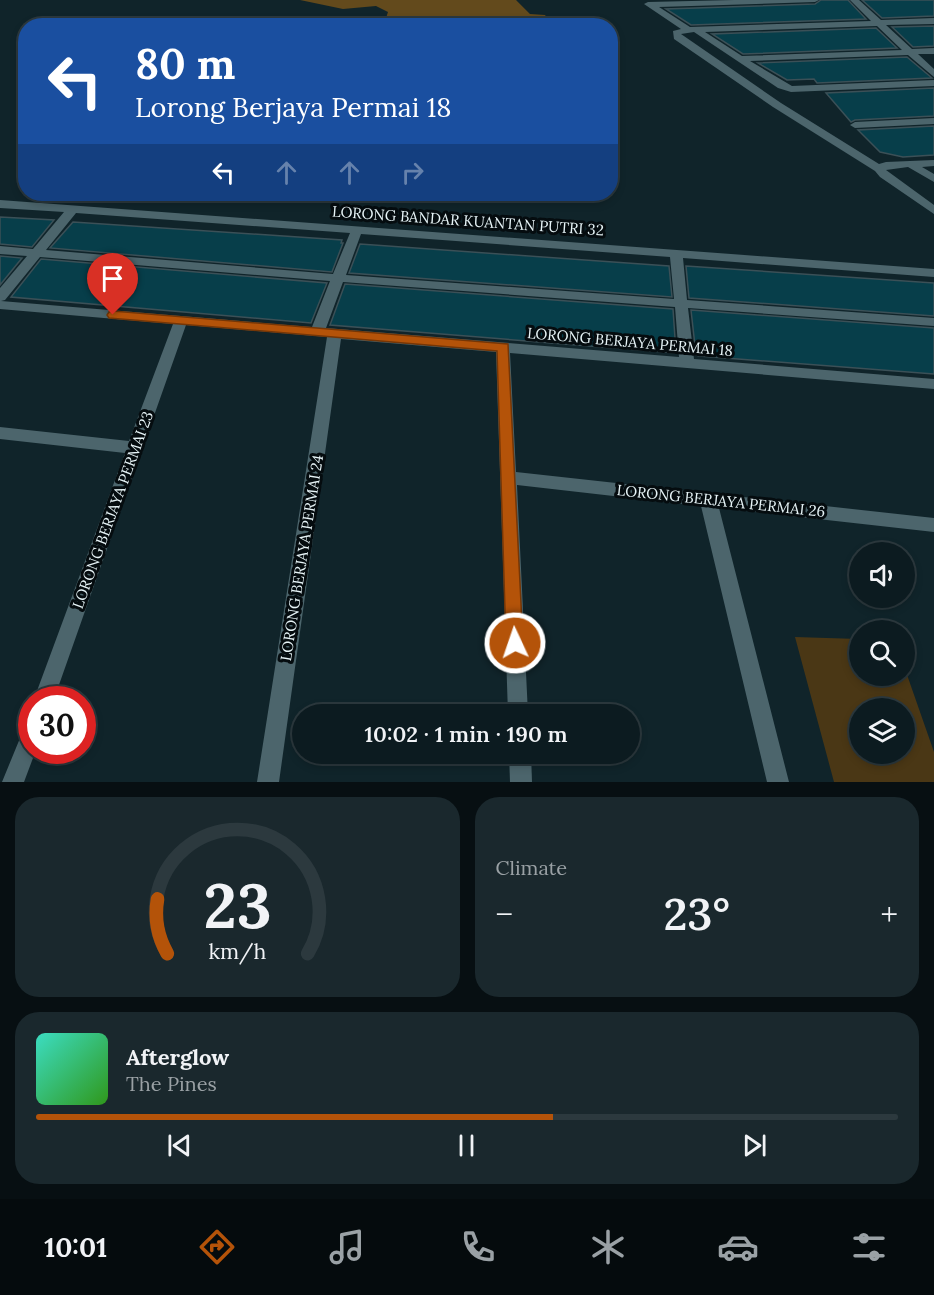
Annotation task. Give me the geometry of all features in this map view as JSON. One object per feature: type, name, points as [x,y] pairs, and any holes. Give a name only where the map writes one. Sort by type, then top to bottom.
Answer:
[{"type":"street","points":[[642,0],[741,59],[781,86],[791,89],[934,83]]},
{"type":"street","points":[[650,6],[815,0]]},
{"type":"street","points":[[854,0],[934,74]]},
{"type":"street","points":[[934,21],[692,30],[678,32],[675,35],[777,105],[879,169],[884,175],[934,210]]},
{"type":"street","points":[[741,59],[934,51]]},
{"type":"street","points":[[855,125],[934,121]]},
{"type":"street","points":[[879,169],[895,164],[934,163]]},
{"type":"street","points":[[910,164],[934,179]]},
{"type":"street","name":"LORONG BANDAR KUANTAN PUTRI 32","points":[[0,204],[934,273]]},
{"type":"street","points":[[0,297],[73,209]]},
{"type":"street","points":[[317,332],[357,230]]},
{"type":"street","points":[[0,250],[338,278],[934,322]]},
{"type":"street","points":[[676,253],[687,363]]},
{"type":"street","name":"LORONG BERJAYA PERMAI 18","points":[[0,305],[934,384]]},
{"type":"street","name":"LORONG BERJAYA PERMAI 23","points":[[49,686],[181,321]]},
{"type":"street","name":"LORONG BERJAYA PERMAI 24","points":[[268,782],[335,333]]},
{"type":"street","points":[[503,348],[518,704]]},
{"type":"street","points":[[0,433],[136,448]]},
{"type":"street","name":"LORONG BERJAYA PERMAI 26","points":[[507,477],[934,525]]},
{"type":"street","points":[[708,500],[778,782]]},
{"type":"street","points":[[14,782],[21,764]]},
{"type":"street","points":[[520,764],[521,782]]},
{"type":"shaded area","points":[[300,0],[516,0],[530,14],[545,15],[547,18],[386,18],[388,12],[376,6],[343,9]]},
{"type":"shaded area","points":[[795,637],[849,639],[849,686],[911,686],[934,752],[934,782],[834,782]]},
{"type":"building","points":[[821,0],[848,0],[866,19],[691,25],[666,9],[815,4]]},
{"type":"building","points":[[862,0],[934,0],[934,16],[882,18]]},
{"type":"building","points":[[934,26],[934,46],[913,47],[892,27]]},
{"type":"building","points":[[876,28],[897,48],[743,54],[712,34]]},
{"type":"building","points":[[907,57],[932,78],[817,83],[814,79],[787,80],[758,63]]},
{"type":"building","points":[[934,88],[934,116],[851,122],[826,93]]},
{"type":"building","points":[[934,126],[934,155],[903,157],[880,152],[858,130]]},
{"type":"building","points":[[0,217],[54,220],[32,247],[0,244]]},
{"type":"building","points":[[73,222],[342,240],[341,243],[343,243],[332,272],[50,248]]},
{"type":"building","points":[[360,244],[669,266],[672,297],[349,273]]},
{"type":"building","points":[[0,256],[22,258],[0,285]]},
{"type":"building","points":[[41,259],[327,283],[311,323],[11,297]]},
{"type":"building","points":[[686,266],[934,283],[934,316],[689,298]]},
{"type":"building","points":[[345,284],[673,309],[676,353],[330,325]]},
{"type":"building","points":[[691,310],[934,328],[934,374],[699,356],[696,355]]},
{"type":"route","points":[[113,315],[503,348],[515,643]]}]
